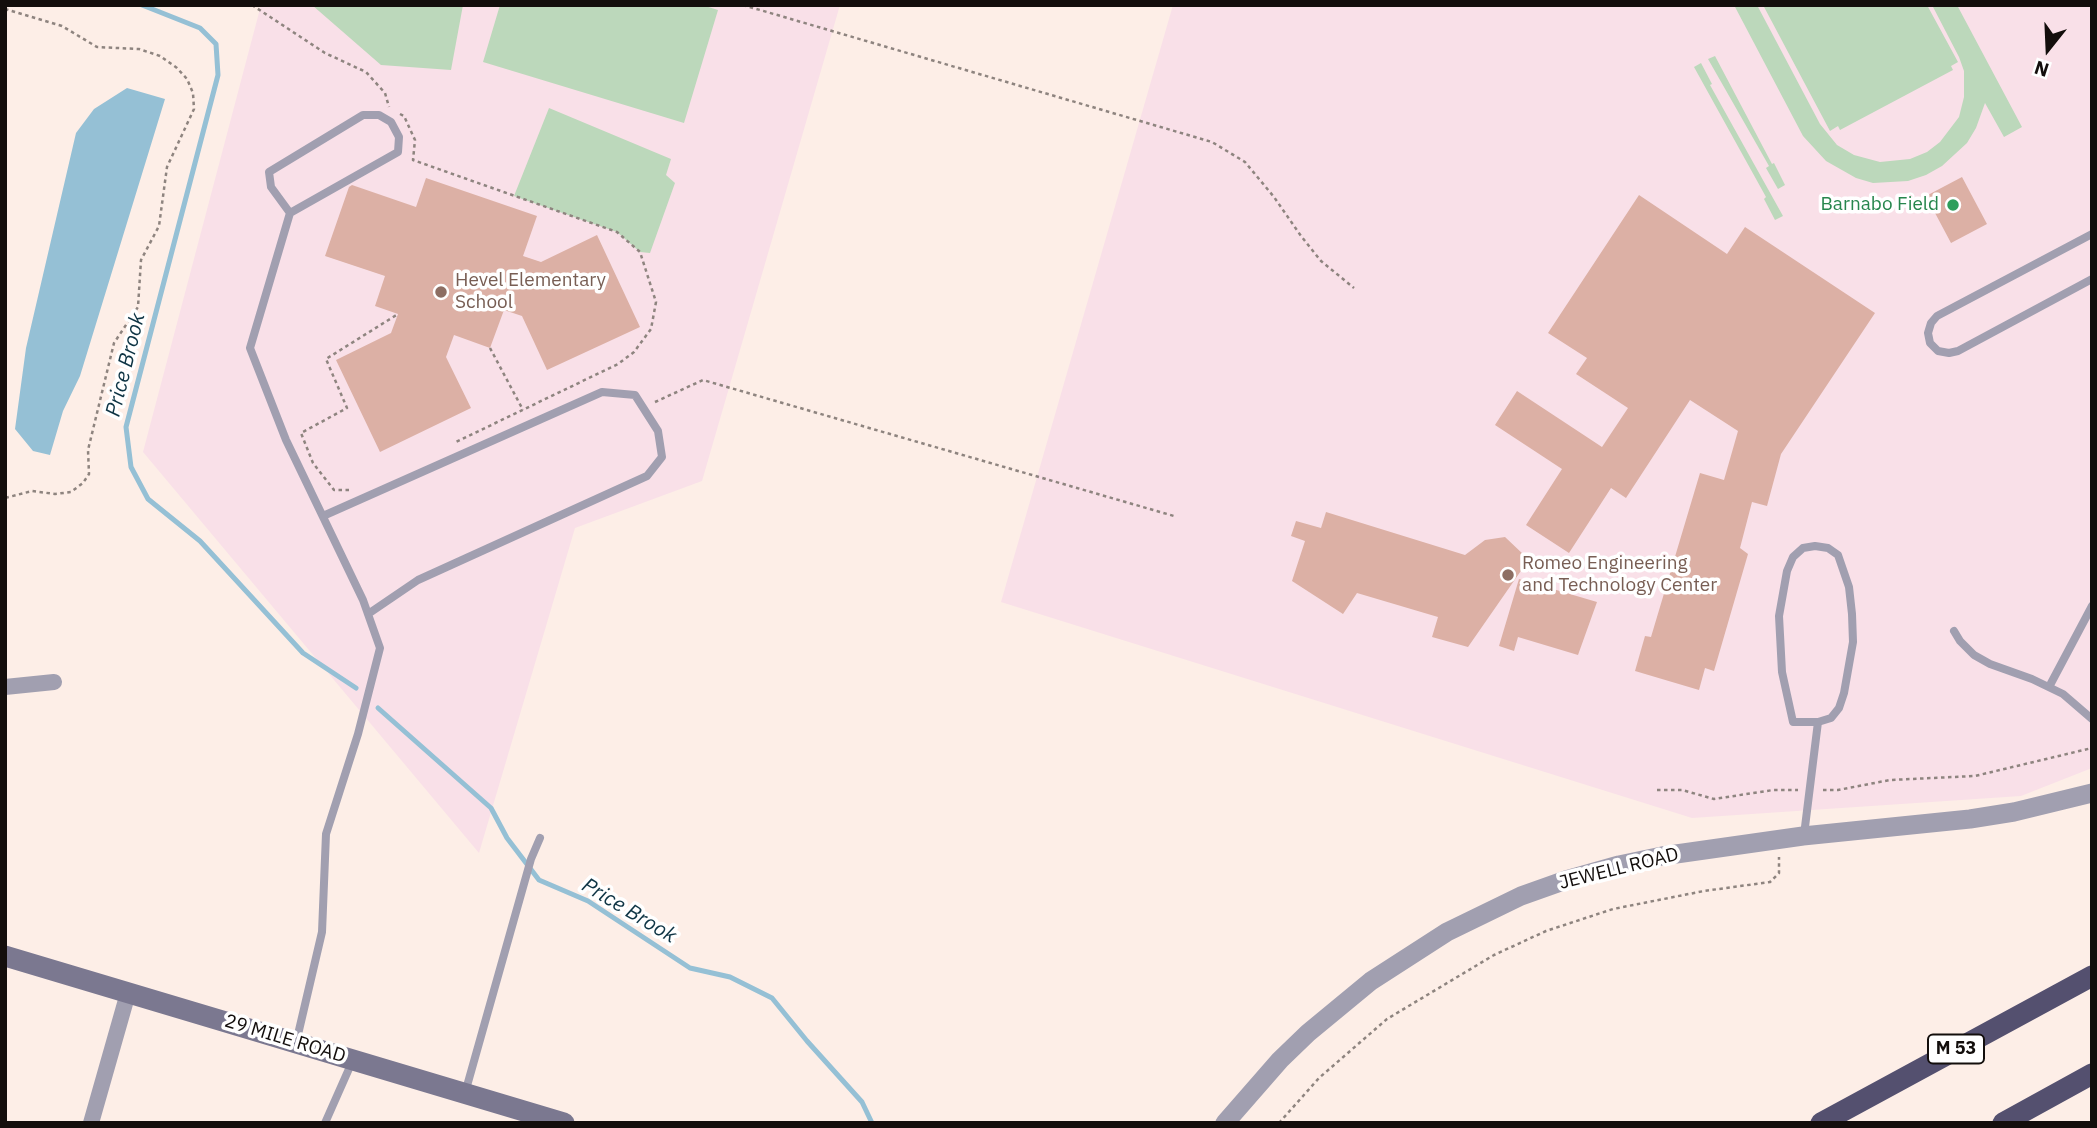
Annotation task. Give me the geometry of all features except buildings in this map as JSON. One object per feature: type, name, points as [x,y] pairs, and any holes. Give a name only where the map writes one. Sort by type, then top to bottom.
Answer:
[{"type":"highway","name":"M 53","points":[[1821,1123],[2092,976]]},
{"type":"highway","points":[[2003,1123],[2092,1074]]},
{"type":"main road","name":"29 MILE ROAD","points":[[5,956],[564,1123]]},
{"type":"street","points":[[5,687],[54,682]]},
{"type":"street","name":"JEWELL ROAD","points":[[1225,1123],[1280,1060],[1337,1007],[1408,955],[1482,914],[1566,880],[1619,864],[1674,854],[1804,836],[1992,816],[2092,793]]},
{"type":"street","points":[[91,1123],[128,992]]},
{"type":"lane","points":[[290,213],[271,187],[269,172],[363,115],[379,115],[391,122],[399,137],[398,152],[290,213],[250,348],[286,440],[368,614],[380,648],[358,734],[326,834],[322,932],[296,1043]]},
{"type":"lane","points":[[2092,234],[1937,316],[1928,332],[1930,343],[1938,351],[1958,351],[2092,279]]},
{"type":"lane","points":[[323,516],[602,392],[635,395],[658,431],[662,457],[647,476],[418,580],[368,614]]},
{"type":"lane","points":[[1815,545],[1828,548],[1838,555],[1849,587],[1853,614],[1853,642],[1844,693],[1839,708],[1831,718],[1818,722],[1793,723],[1782,672],[1779,616],[1787,570],[1793,557],[1803,548],[1815,545]]},
{"type":"lane","points":[[2049,687],[2092,606]]},
{"type":"lane","points":[[1954,631],[1974,654],[1990,664],[2063,694],[2092,719]]},
{"type":"lane","points":[[1804,836],[1818,722]]},
{"type":"lane","points":[[465,1093],[531,859],[540,838]]},
{"type":"lane","points":[[325,1123],[353,1060]]},
{"type":"path","points":[[251,5],[325,53],[366,72],[385,93],[389,108],[404,116],[415,139],[413,160],[617,232],[640,252],[656,302],[651,329],[634,352],[618,364],[451,444]]},
{"type":"path","points":[[743,5],[1212,142],[1245,162],[1321,261],[1354,288]]},
{"type":"path","points":[[5,9],[62,26],[97,47],[139,49],[160,56],[187,79],[193,93],[194,109],[167,167],[159,226],[141,260],[138,307],[114,343],[88,450],[89,474],[83,483],[71,492],[55,494],[32,491],[5,498]]},
{"type":"path","points":[[356,490],[334,490],[313,463],[301,433],[347,408],[326,359],[398,314]]},
{"type":"path","points":[[490,348],[523,410]]},
{"type":"path","points":[[643,408],[703,380],[1174,516]]},
{"type":"path","points":[[1657,790],[1682,790],[1714,799],[1773,790],[1838,790],[1890,780],[1975,776],[2092,748]]},
{"type":"path","points":[[1279,1123],[1319,1078],[1387,1019],[1494,955],[1546,931],[1613,909],[1692,893],[1770,882],[1779,873],[1779,856]]},
{"type":"shaded area","points":[[261,5],[840,5],[702,481],[575,528],[479,853],[143,452]]},
{"type":"shaded area","points":[[1173,5],[2092,5],[2092,768],[2021,796],[1692,818],[1001,602]]},
{"type":"green space","points":[[312,5],[463,5],[451,70],[381,65]]},
{"type":"green space","points":[[500,5],[702,5],[718,10],[684,123],[483,62]]},
{"type":"green space","points":[[1734,5],[1757,5],[1820,124],[1837,145],[1854,155],[1880,162],[1910,159],[1927,152],[1940,142],[1959,117],[1964,97],[1964,71],[1932,5],[1957,5],[2022,127],[2004,137],[1985,103],[1967,143],[1942,166],[1908,181],[1873,183],[1856,178],[1826,161],[1803,136]]},
{"type":"green space","points":[[1763,5],[1927,5],[1958,62],[1951,66],[1953,70],[1840,130],[1838,126],[1830,131]]},
{"type":"green space","points":[[1715,56],[1785,185],[1778,189],[1766,168],[1769,166],[1708,59]]},
{"type":"green space","points":[[1701,63],[1712,84],[1710,85],[1783,216],[1775,220],[1764,199],[1766,197],[1694,67]]},
{"type":"green space","points":[[549,108],[671,159],[666,175],[675,183],[650,253],[640,252],[617,232],[514,196]]},
{"type":"water","points":[[127,88],[165,99],[80,376],[63,411],[50,455],[33,451],[15,429],[26,348],[76,133],[94,109]]},
{"type":"waterway","name":"Price Brook","points":[[142,5],[200,28],[216,44],[218,75],[126,427],[131,467],[148,499],[200,541],[303,653],[356,688]]},
{"type":"waterway","name":"Price Brook","points":[[378,708],[491,808],[507,838],[539,880],[588,901],[690,968],[730,977],[772,998],[862,1102],[872,1123]]},
{"type":"place","name":"Barnabo Field","points":[[1953,205]]},
{"type":"place","name":"Hevel Elementary School","points":[[441,292]]},
{"type":"place","name":"Romeo Engineering and Technology Center","points":[[1508,575]]}]
